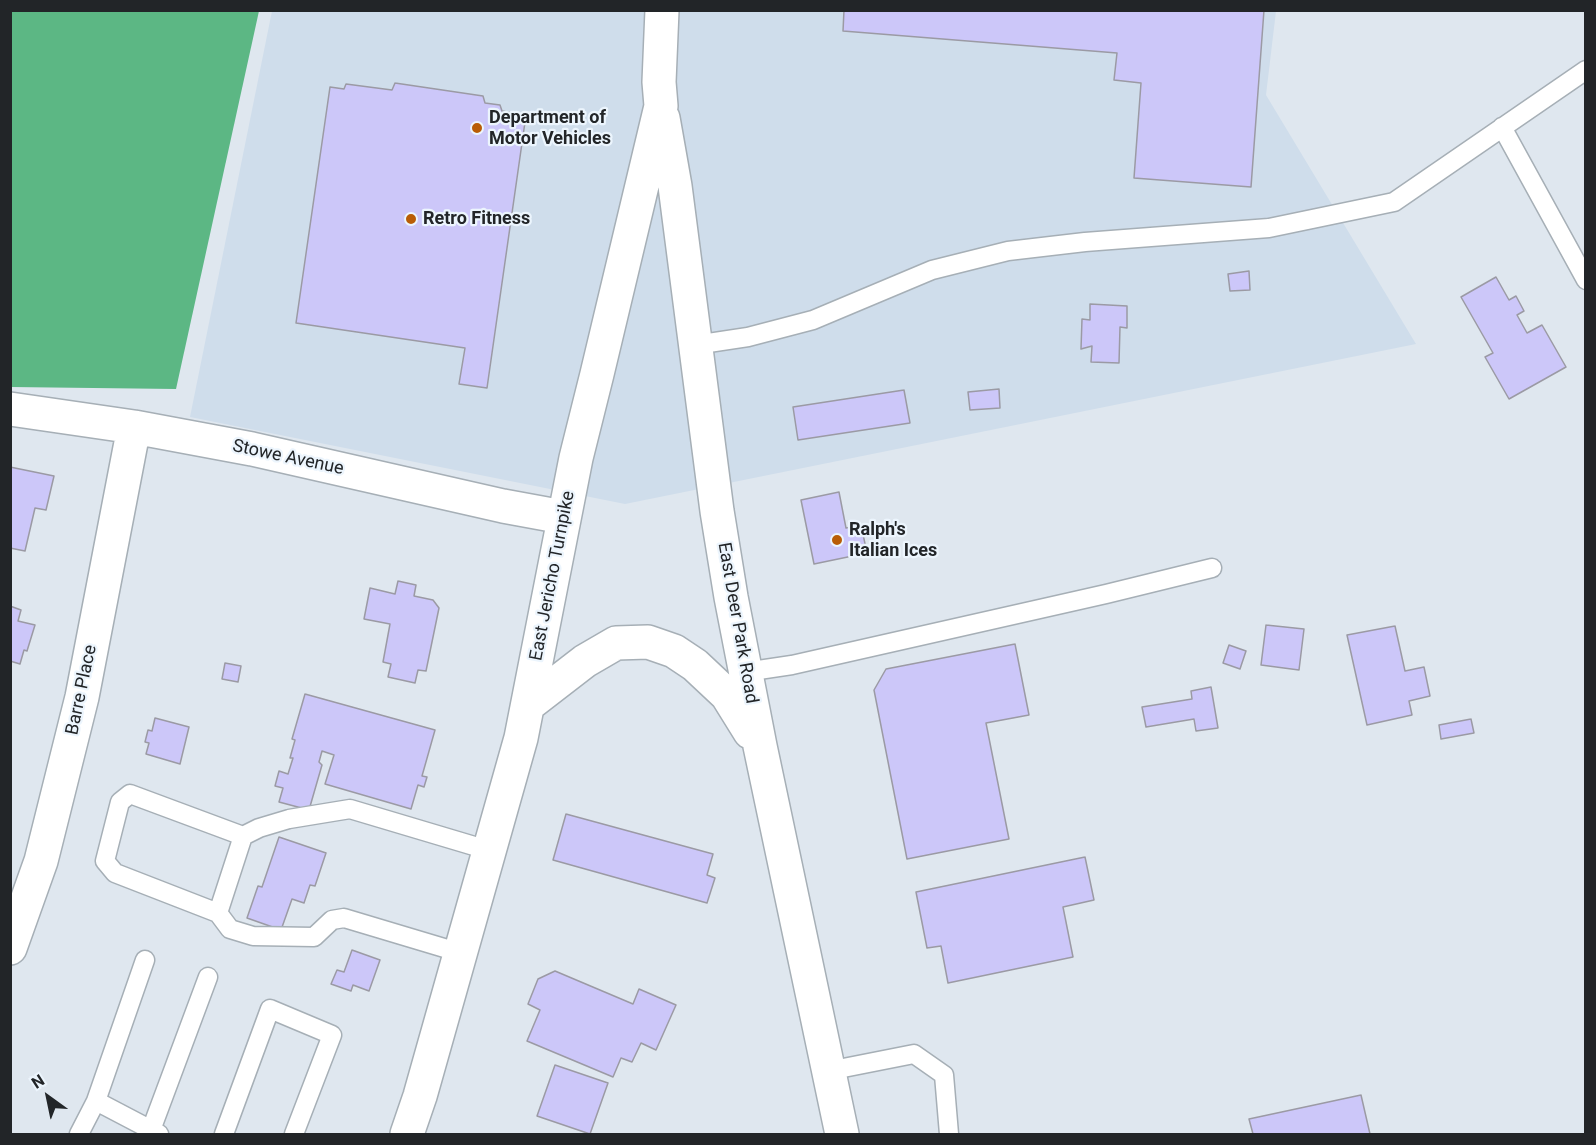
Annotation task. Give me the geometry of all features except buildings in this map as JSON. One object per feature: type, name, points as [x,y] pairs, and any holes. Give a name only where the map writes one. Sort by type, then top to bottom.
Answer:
[{"type":"main road","name":"East Jericho Turnpike","points":[[406,1134],[420,1096],[491,851],[521,738],[576,458],[661,105],[659,82],[662,10]]},
{"type":"main road","name":"East Deer Park Road","points":[[661,105],[675,186],[717,511],[745,672],[842,1134]]},
{"type":"main road","name":"Stowe Avenue","points":[[10,408],[135,427],[252,449],[503,506],[563,517]]},
{"type":"main road","name":"Barre Place","points":[[10,948],[41,861],[82,697],[135,427]]},
{"type":"main road","points":[[528,705],[585,661],[616,643],[648,642],[674,651],[695,665],[727,695],[759,746]]},
{"type":"lane","points":[[695,345],[748,337],[813,320],[932,270],[1008,251],[1085,242],[1269,228],[1394,202],[1584,75]]},
{"type":"lane","points":[[1502,128],[1586,280]]},
{"type":"lane","points":[[745,672],[803,662],[1212,568]]},
{"type":"lane","points":[[243,836],[130,794],[120,802],[105,861],[116,873],[218,913],[230,929],[253,936],[314,936],[332,920],[344,918],[461,954]]},
{"type":"lane","points":[[218,913],[243,836],[259,828],[289,819],[350,809],[491,851]]},
{"type":"lane","points":[[79,1134],[96,1101],[145,960]]},
{"type":"lane","points":[[96,1101],[155,1132],[208,977]]},
{"type":"lane","points":[[224,1134],[270,1009],[332,1035],[294,1134]]},
{"type":"lane","points":[[828,1071],[914,1054],[944,1075],[949,1134]]},
{"type":"shaded area","points":[[272,11],[1276,11],[1266,95],[1416,344],[625,504],[190,417]]},
{"type":"green space","points":[[11,10],[259,11],[176,389],[11,387]]},
{"type":"place","name":"Department of Motor Vehicles","points":[[477,128]]},
{"type":"place","name":"Retro Fitness","points":[[411,219]]},
{"type":"place","name":"Ralph's Italian Ices","points":[[837,540]]}]
